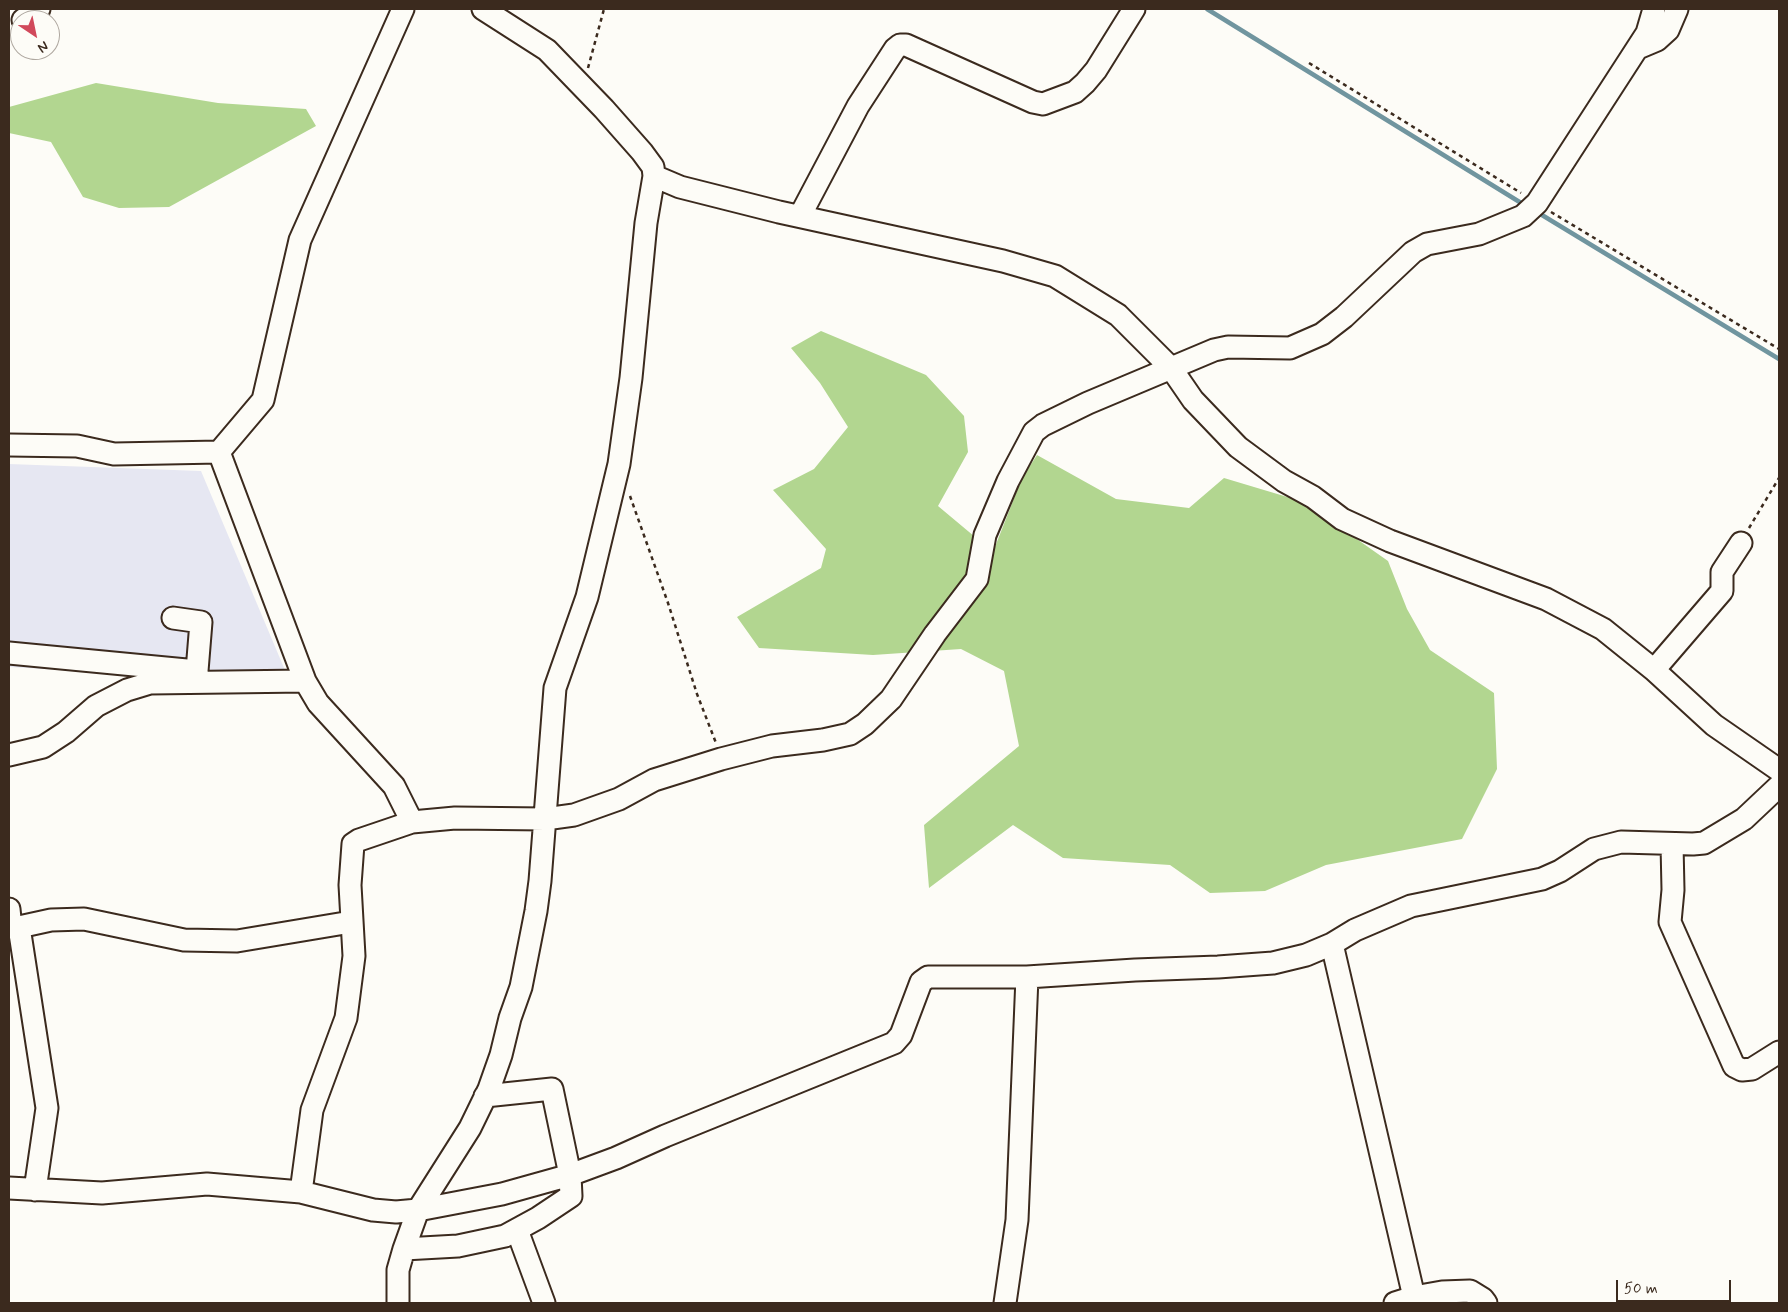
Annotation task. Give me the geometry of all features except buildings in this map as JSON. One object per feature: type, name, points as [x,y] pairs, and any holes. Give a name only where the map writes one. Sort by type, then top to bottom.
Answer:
[{"type":"street","points":[[9,445],[77,446],[114,454],[219,452],[263,400],[300,240],[402,9]]},
{"type":"street","points":[[398,1303],[398,1270],[418,1210],[470,1128],[485,1096],[501,1055],[510,1018],[521,988],[536,910],[556,688],[587,597],[619,464],[631,378],[646,223],[654,176],[652,167],[642,152],[547,50],[483,9]]},
{"type":"street","points":[[800,216],[858,106],[894,49],[900,45],[906,45],[1033,102],[1043,104],[1075,92],[1086,83],[1134,9]]},
{"type":"street","points":[[301,1192],[312,1110],[346,1018],[354,956],[350,885],[353,844],[359,840],[412,822],[455,818],[545,818],[574,815],[619,799],[654,780],[721,759],[772,746],[823,740],[850,734],[865,724],[891,699],[935,634],[977,579],[985,535],[1008,481],[1034,432],[1043,424],[1214,350],[1228,347],[1290,348],[1322,334],[1344,317],[1413,252],[1427,244],[1479,234],[1523,216],[1537,203],[1647,33],[1654,9]]},
{"type":"street","points":[[1635,49],[1656,40],[1668,30],[1677,9]]},
{"type":"street","points":[[654,176],[680,187],[800,216],[1003,260],[1055,276],[1118,315],[1171,368],[1194,400],[1238,447],[1284,481],[1313,497],[1342,519],[1390,541],[1546,599],[1603,629],[1654,670],[1714,725],[1779,770]]},
{"type":"street","points":[[219,452],[305,681],[318,703],[394,786],[412,822]]},
{"type":"street","points":[[1654,670],[1722,591],[1722,572],[1741,543]]},
{"type":"street","points":[[9,653],[197,670],[201,622],[173,618]]},
{"type":"street","points":[[9,755],[42,747],[66,732],[96,706],[127,690],[150,683],[305,681]]},
{"type":"street","points":[[9,1188],[102,1193],[207,1184],[301,1192],[385,1212],[418,1210],[502,1194],[570,1175],[616,1158],[665,1136],[894,1043],[901,1035],[921,982],[928,977],[1028,976],[1273,963],[1306,955],[1332,944],[1355,930],[1411,906],[1542,879],[1560,871],[1594,849],[1621,842],[1704,843],[1744,819],[1779,786]]},
{"type":"street","points":[[1672,844],[1673,890],[1670,922],[1734,1066],[1742,1070],[1752,1069],[1779,1052]]},
{"type":"street","points":[[35,1190],[48,1108],[14,918],[84,919],[184,940],[237,941],[351,922]]},
{"type":"street","points":[[1332,944],[1405,1300],[1442,1292],[1470,1291],[1486,1303]]},
{"type":"street","points":[[1005,1303],[1017,1220],[1028,976]]},
{"type":"street","points":[[404,1248],[458,1246],[505,1236],[538,1218],[571,1196],[570,1175],[552,1090],[485,1096]]},
{"type":"street","points":[[516,1230],[544,1303]]},
{"type":"path","points":[[583,87],[604,9]]},
{"type":"path","points":[[1309,63],[1779,349]]},
{"type":"path","points":[[1741,543],[1779,478]]},
{"type":"path","points":[[629,492],[668,603],[697,694],[721,759]]},
{"type":"shaded area","points":[[9,464],[201,471],[287,675],[152,675],[9,667]]},
{"type":"green space","points":[[96,83],[218,103],[306,109],[316,126],[169,207],[119,208],[83,197],[51,142],[9,133],[9,107]]},
{"type":"green space","points":[[821,331],[926,375],[964,416],[968,452],[938,506],[993,552],[1022,478],[1037,455],[1116,499],[1189,508],[1224,478],[1304,502],[1388,561],[1407,609],[1430,650],[1494,693],[1497,769],[1462,839],[1326,865],[1265,891],[1210,893],[1170,865],[1063,858],[1013,825],[929,888],[924,825],[1019,746],[1004,671],[961,649],[873,655],[759,648],[737,617],[821,568],[826,549],[773,490],[814,469],[848,427],[820,383],[791,348]]},
{"type":"waterway","points":[[1207,9],[1526,206]]},
{"type":"waterway","points":[[1537,212],[1779,359]]}]
